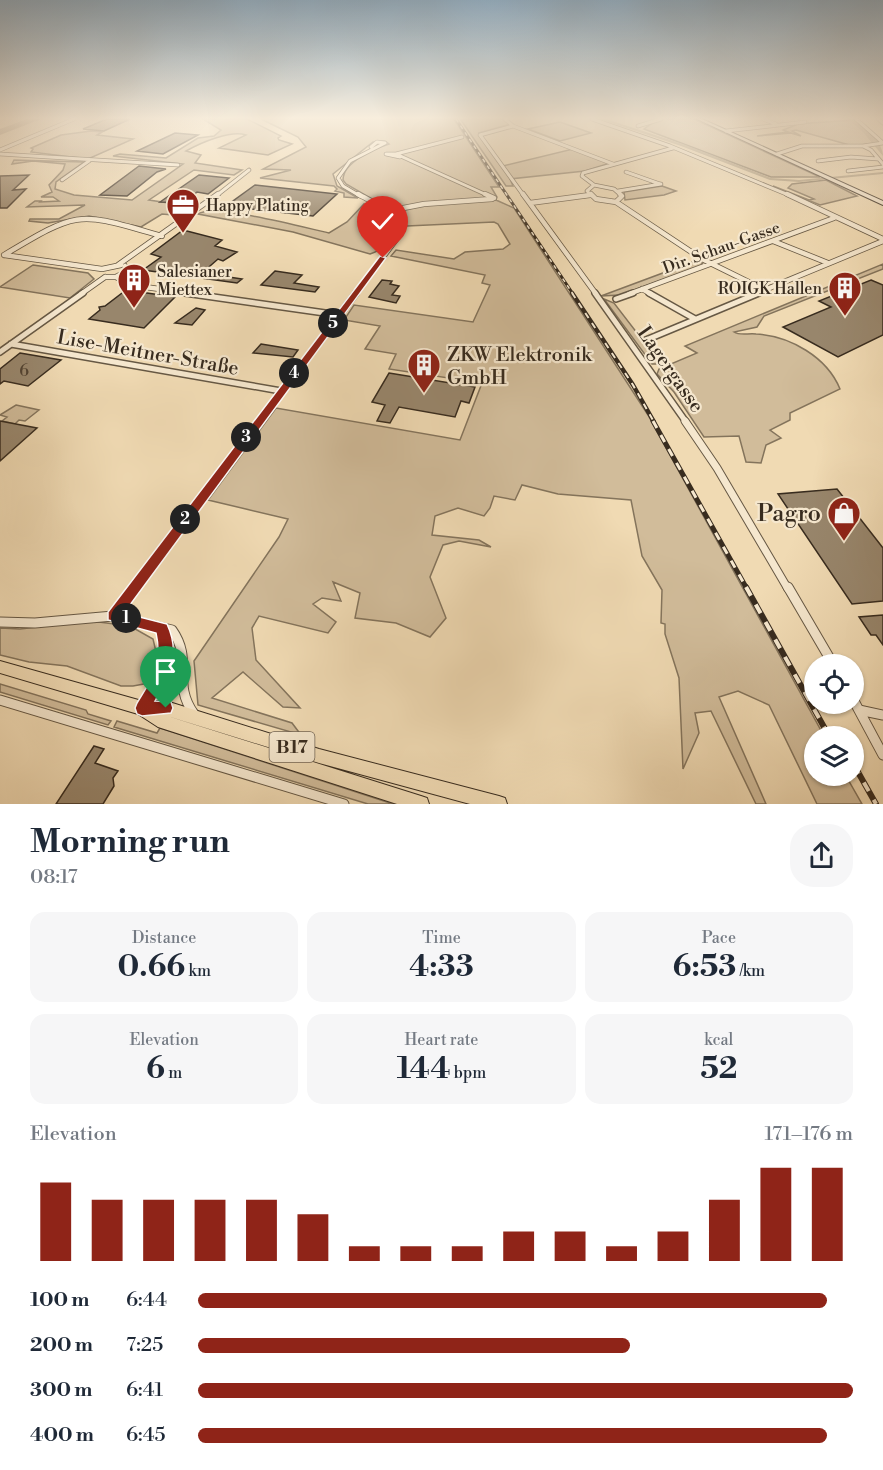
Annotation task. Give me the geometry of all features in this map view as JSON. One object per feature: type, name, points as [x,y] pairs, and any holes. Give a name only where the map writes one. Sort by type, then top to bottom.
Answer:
[{"type":"main road","points":[[782,157],[883,203]]},
{"type":"main road","name":"B17","points":[[0,667],[142,708],[166,708],[196,716],[449,797],[499,804]]},
{"type":"main road","name":"B17","points":[[142,708],[158,720],[421,804]]},
{"type":"street","points":[[45,157],[89,161],[103,158],[178,165]]},
{"type":"street","points":[[113,616],[386,254],[400,228],[395,217],[388,211],[343,186],[338,178],[341,170],[359,157]]},
{"type":"street","points":[[388,211],[424,204],[494,198],[397,157]]},
{"type":"street","name":"Lagergasse","points":[[496,157],[651,370],[717,468],[827,654]]},
{"type":"street","points":[[594,157],[614,164]]},
{"type":"street","points":[[626,172],[661,184],[618,191],[594,184],[582,176],[583,173],[640,157]]},
{"type":"street","points":[[696,157],[828,211],[834,218],[883,240]]},
{"type":"street","points":[[818,160],[851,157],[879,159]]},
{"type":"street","points":[[848,171],[883,165],[876,157]]},
{"type":"street","points":[[62,180],[89,161]]},
{"type":"street","points":[[2,255],[102,269],[122,265],[249,170]]},
{"type":"street","points":[[590,195],[587,191],[594,184]]},
{"type":"street","points":[[616,202],[622,196],[618,191]]},
{"type":"street","points":[[530,203],[590,195],[616,202],[711,264],[765,290]]},
{"type":"street","points":[[2,255],[62,222],[80,217],[94,218],[162,236]]},
{"type":"street","name":"Dir. Schau-Gasse","points":[[616,299],[834,218]]},
{"type":"street","points":[[646,340],[883,240]]},
{"type":"street","points":[[773,241],[828,264]]},
{"type":"street","points":[[102,269],[99,274],[105,277],[116,277],[126,272],[122,265]]},
{"type":"street","points":[[0,352],[105,277]]},
{"type":"street","points":[[116,277],[131,285],[339,315]]},
{"type":"street","points":[[642,289],[695,319]]},
{"type":"street","name":"Lise-Meitner-Straße","points":[[10,344],[280,392]]},
{"type":"street","points":[[0,622],[35,622],[113,616],[172,630],[183,646],[180,694],[196,716]]},
{"type":"street","points":[[142,708],[165,671],[166,649],[162,628]]},
{"type":"street","points":[[0,700],[344,804]]},
{"type":"street","points":[[864,708],[883,716]]},
{"type":"street","points":[[861,714],[883,755]]},
{"type":"shaded area","points":[[68,157],[94,157],[88,159]]},
{"type":"shaded area","points":[[118,157],[200,157],[195,163],[242,170],[234,175],[194,170],[149,200],[195,207],[184,216],[162,214],[141,227],[89,216],[48,223],[29,221],[30,219],[59,219],[85,205],[27,207],[35,201],[59,201],[53,197],[41,197],[52,192],[49,185],[63,170],[65,164],[33,161],[12,164],[14,160],[84,162],[56,182],[55,189],[74,195],[132,200],[183,164]]},
{"type":"shaded area","points":[[287,157],[355,157],[333,174],[337,186],[358,198],[344,197],[344,193],[335,191],[337,189],[334,186],[260,178],[291,170],[263,169]]},
{"type":"shaded area","points":[[361,157],[479,157],[499,187],[491,187],[497,197],[496,200],[514,208],[648,415],[804,700],[804,714],[812,714],[819,726],[804,726],[804,777],[769,705],[738,691],[719,697],[766,804],[756,804],[711,711],[695,713],[699,733],[683,769],[679,678],[665,634],[665,624],[661,623],[662,590],[642,556],[631,500],[558,494],[522,485],[515,500],[494,496],[484,516],[458,508],[435,516],[432,535],[479,540],[491,547],[459,541],[443,545],[430,577],[446,618],[430,637],[396,623],[355,618],[360,593],[333,582],[341,601],[322,598],[313,604],[336,622],[328,633],[259,616],[252,628],[256,660],[300,708],[283,707],[243,672],[212,698],[292,723],[301,735],[198,705],[194,661],[279,537],[288,519],[208,500],[276,408],[460,440],[482,383],[389,369],[396,354],[365,349],[380,326],[344,320],[354,305],[473,322],[490,285],[482,283],[485,275],[391,256],[396,250],[454,259],[465,252],[503,249],[510,244],[498,224],[494,222],[407,226],[400,215],[346,184],[343,180],[344,173]]},
{"type":"shaded area","points":[[486,157],[496,157],[503,166],[542,157],[593,157],[610,163],[585,171],[510,179],[513,186],[506,186]]},
{"type":"shaded area","points":[[717,157],[776,157],[820,177],[771,177]]},
{"type":"shaded area","points":[[826,180],[857,196],[820,205],[773,186],[809,200],[814,199],[788,188],[792,184]]},
{"type":"shaded area","points":[[662,186],[676,191],[664,195],[625,200],[624,192]]},
{"type":"shaded area","points":[[364,204],[389,216],[396,229],[387,245],[370,254],[293,232],[198,214],[207,211],[240,214],[329,233],[347,222]]},
{"type":"shaded area","points":[[692,255],[704,265],[620,295],[601,296],[695,261]]},
{"type":"shaded area","points":[[883,264],[883,269],[764,316],[757,327],[734,332],[782,339],[806,350],[826,367],[840,389],[790,413],[790,420],[770,430],[781,438],[766,445],[761,463],[746,462],[739,436],[704,437],[674,392],[657,374],[659,369],[697,353],[685,346]]},
{"type":"shaded area","points":[[33,265],[88,273],[94,279],[70,298],[0,287]]},
{"type":"shaded area","points":[[604,299],[614,303],[661,364],[652,364]]},
{"type":"shaded area","points":[[16,405],[39,410],[25,421],[19,420],[15,424],[2,421],[7,417],[0,415]]},
{"type":"shaded area","points":[[91,621],[130,626],[153,639],[158,660],[149,683],[121,686],[67,666],[29,662],[0,655],[0,628],[20,629]]},
{"type":"shaded area","points":[[0,684],[86,710],[88,714],[111,721],[108,725],[0,692]]},
{"type":"shaded area","points":[[117,721],[157,733],[160,728],[393,804],[368,804],[114,727]]},
{"type":"shaded area","points":[[808,786],[852,786],[862,804],[817,804]]},
{"type":"building","points":[[139,166],[166,169],[157,172],[127,196],[100,195]]},
{"type":"building","points":[[29,175],[13,190],[26,189],[7,208],[0,208],[0,176]]},
{"type":"building","points":[[199,175],[229,178],[208,194],[197,192],[184,203],[160,202]]},
{"type":"building","points":[[255,185],[337,194],[313,216],[226,206]]},
{"type":"building","points":[[183,230],[222,240],[215,246],[237,252],[223,261],[218,259],[202,273],[242,279],[237,283],[143,270],[161,257],[151,254]]},
{"type":"building","points":[[275,271],[302,275],[294,283],[319,287],[315,292],[261,285]]},
{"type":"building","points":[[382,280],[392,281],[390,284],[399,286],[392,295],[400,296],[396,303],[369,297]]},
{"type":"building","name":"ROIGK Hallen","points":[[871,280],[883,285],[883,335],[838,357],[783,327],[831,307],[819,301]]},
{"type":"building","name":"Salesianer Miettex","points":[[126,290],[175,297],[144,328],[89,319],[100,310],[99,307],[105,306]]},
{"type":"building","points":[[196,308],[205,310],[192,325],[175,323]]},
{"type":"building","points":[[261,344],[298,350],[293,357],[253,353]]},
{"type":"building","points":[[20,353],[61,360],[28,386],[4,381],[0,384],[0,369]]},
{"type":"building","name":"ZKW Elektronik GmbH","points":[[389,373],[475,387],[469,403],[461,401],[455,417],[399,407],[390,423],[377,421],[385,405],[372,402]]},
{"type":"building","points":[[0,421],[37,428],[0,461]]},
{"type":"building","points":[[837,489],[883,548],[883,601],[852,604],[778,494]]},
{"type":"building","points":[[883,615],[883,645],[876,635],[871,635],[859,617]]},
{"type":"building","points":[[94,746],[104,749],[95,763],[118,771],[113,778],[114,786],[103,804],[56,804]]},
{"type":"waterway","points":[[712,157],[770,179],[799,181],[883,173]]},
{"type":"railway","points":[[481,157],[573,294]]},
{"type":"railway","points":[[572,293],[633,385],[654,422]]},
{"type":"railway","points":[[653,421],[747,589]]},
{"type":"railway","points":[[746,587],[823,726]]},
{"type":"railway","points":[[864,783],[876,804]]},
{"type":"place","name":"Happy Plating","points":[[183,234]]},
{"type":"place","name":"Salesianer Miettex","points":[[134,309]]},
{"type":"place","name":"ROIGK Hallen","points":[[845,317]]},
{"type":"place","name":"ZKW Elektronik GmbH","points":[[424,394]]},
{"type":"place","name":"Pagro","points":[[844,542]]},
{"type":"route","points":[[166,708],[142,708],[165,671],[166,649],[162,628],[113,616],[272,402],[383,258]]}]
